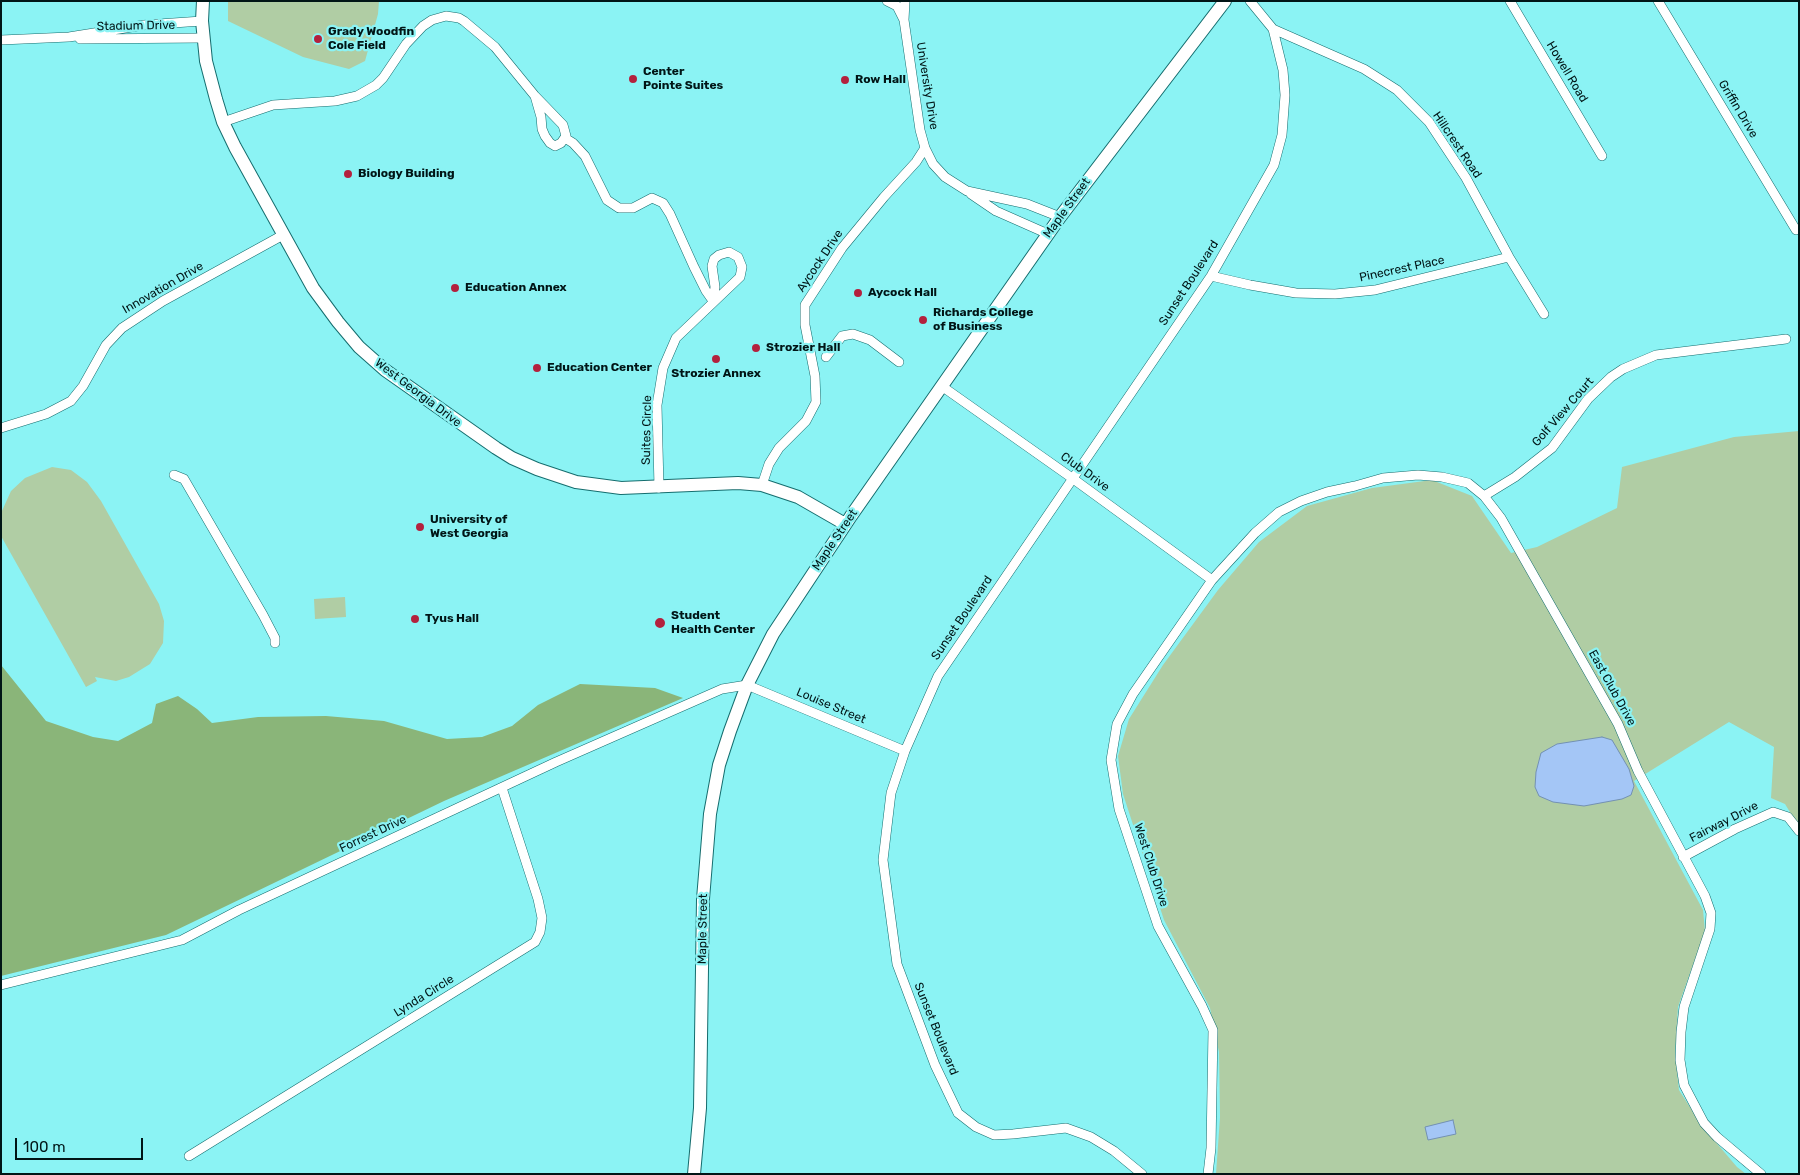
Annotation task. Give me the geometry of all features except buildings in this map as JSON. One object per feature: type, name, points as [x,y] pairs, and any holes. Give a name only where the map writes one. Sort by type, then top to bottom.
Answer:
[{"type":"main road","name":"West Georgia Drive","points":[[203,1],[202,21],[206,61],[223,122],[234,147],[313,288],[359,347],[386,370],[465,428],[512,458],[536,469],[576,482],[622,488],[659,488],[738,483],[762,485],[798,497],[845,524]]},
{"type":"main road","name":"Maple Street","points":[[694,1174],[700,1108],[703,899],[710,814],[719,765],[747,685],[773,634],[845,524],[943,387],[1060,217],[1225,1]]},
{"type":"street","points":[[887,1],[897,6],[904,20]]},
{"type":"street","name":"University Drive","points":[[905,1],[904,20],[920,130],[932,164],[945,177],[967,191],[1027,204],[1060,217]]},
{"type":"street","name":"Sunset Boulevard","points":[[1142,1174],[1114,1150],[1090,1137],[1066,1128],[994,1135],[976,1127],[958,1113],[935,1065],[897,964],[883,860],[891,793],[905,751],[938,676],[1211,276],[1274,165],[1282,135],[1285,87],[1283,70],[1273,29],[1250,1]]},
{"type":"street","name":"Howell Road","points":[[1510,1],[1602,156]]},
{"type":"street","name":"Griffin Drive","points":[[1658,1],[1796,230]]},
{"type":"street","points":[[223,122],[274,105],[335,101],[357,96],[376,85],[383,78],[406,44],[423,26],[432,20],[446,16],[459,18],[495,47],[548,111],[559,119],[566,131],[565,138],[561,143],[554,146],[550,144],[542,129],[535,96]]},
{"type":"street","name":"Stadium Drive","points":[[1,40],[70,37],[144,25],[202,21]]},
{"type":"street","name":"Hillcrest Road","points":[[1273,29],[1364,69],[1397,90],[1429,122],[1466,178],[1509,256],[1544,314]]},
{"type":"street","name":"Stadium Drive","points":[[70,37],[81,40],[203,38]]},
{"type":"street","points":[[565,138],[573,143],[585,156],[607,200],[619,208],[633,208],[652,198],[663,203],[698,275],[713,301]]},
{"type":"street","name":"Aycock Drive","points":[[762,485],[769,464],[779,448],[806,421],[816,402],[815,376],[805,325],[805,305],[842,248],[916,162],[925,148]]},
{"type":"street","points":[[967,191],[996,211],[1048,234]]},
{"type":"street","name":"Innovation Drive","points":[[1,428],[46,414],[71,401],[83,386],[106,345],[122,328],[163,301],[283,235]]},
{"type":"street","name":"Suites Circle","points":[[659,488],[657,405],[663,368],[676,338],[740,277],[742,267],[738,257],[729,252],[714,259],[712,266],[715,287],[713,301]]},
{"type":"street","name":"Pinecrest Place","points":[[1211,276],[1296,293],[1335,294],[1375,290],[1509,256]]},
{"type":"street","points":[[826,357],[842,336],[853,334],[870,340],[899,362]]},
{"type":"street","name":"Golf View Court","points":[[1484,496],[1515,477],[1552,448],[1588,399],[1611,377],[1623,369],[1656,355],[1786,339]]},
{"type":"street","name":"Club Drive","points":[[943,387],[1212,580]]},
{"type":"street","points":[[174,475],[184,479],[263,615],[275,638],[275,643]]},
{"type":"street","name":"East Club Drive","points":[[1212,580],[1255,533],[1279,512],[1300,501],[1327,492],[1383,478],[1418,475],[1442,477],[1468,483],[1484,496],[1501,518],[1618,724],[1638,771],[1705,896],[1711,912],[1710,929],[1684,1007],[1680,1060],[1684,1085],[1704,1123],[1717,1137],[1761,1174]]},
{"type":"street","name":"West Club Drive","points":[[1208,1174],[1211,1148],[1213,1030],[1158,926],[1119,809],[1111,760],[1118,724],[1133,694],[1212,580]]},
{"type":"street","name":"Louise Street","points":[[747,685],[905,751]]},
{"type":"street","name":"Forrest Drive","points":[[1,985],[182,940],[239,910],[502,788],[722,689],[747,685]]},
{"type":"street","name":"Lynda Circle","points":[[189,1156],[535,942],[540,932],[542,918],[538,899],[502,788]]},
{"type":"street","name":"Fairway Drive","points":[[1683,857],[1735,829],[1773,812],[1788,817],[1799,831]]},
{"type":"green space","name":"Grady Woodfin Cole Field","points":[[228,1],[379,1],[378,14],[365,61],[349,69],[303,57],[228,21]]},
{"type":"green space","points":[[1799,431],[1799,827],[1785,804],[1771,798],[1774,747],[1729,722],[1634,781],[1703,910],[1705,931],[1678,1007],[1675,1054],[1679,1090],[1702,1126],[1737,1167],[1746,1174],[1216,1174],[1220,1117],[1219,1052],[1210,1008],[1164,920],[1123,794],[1118,756],[1129,719],[1163,665],[1218,590],[1259,542],[1307,506],[1372,488],[1432,480],[1472,496],[1511,553],[1537,547],[1617,508],[1622,467],[1734,437]]},
{"type":"green space","points":[[52,467],[71,470],[87,482],[101,501],[159,604],[164,621],[163,643],[150,664],[129,677],[116,681],[95,677],[97,681],[86,687],[1,536],[1,513],[11,491],[25,478]]},
{"type":"green space","points":[[345,597],[346,617],[315,619],[314,599]]},
{"type":"green space","points":[[1,665],[46,721],[93,737],[118,741],[152,723],[156,704],[178,696],[197,709],[212,723],[258,717],[326,716],[384,721],[447,739],[482,737],[512,726],[538,705],[580,684],[655,688],[683,698],[444,801],[166,935],[1,976]]},
{"type":"water","points":[[1602,737],[1612,740],[1629,769],[1634,786],[1631,795],[1622,799],[1584,806],[1553,802],[1539,796],[1535,787],[1536,772],[1541,753],[1557,744]]},
{"type":"water","points":[[1453,1120],[1456,1134],[1428,1140],[1425,1127]]},
{"type":"place","name":"Grady Woodfin Cole Field","points":[[318,39]]},
{"type":"place","name":"Center Pointe Suites","points":[[633,79]]},
{"type":"place","name":"Row Hall","points":[[845,80]]},
{"type":"place","name":"Biology Building","points":[[348,174]]},
{"type":"place","name":"Education Annex","points":[[455,288]]},
{"type":"place","name":"Aycock Hall","points":[[858,293]]},
{"type":"place","name":"Richards College of Business","points":[[923,320]]},
{"type":"place","name":"Strozier Hall","points":[[756,348]]},
{"type":"place","name":"Strozier Annex","points":[[716,359]]},
{"type":"place","name":"Education Center","points":[[537,368]]},
{"type":"place","name":"University of West Georgia","points":[[420,527]]},
{"type":"place","name":"Tyus Hall","points":[[415,619]]},
{"type":"place","name":"Student Health Center","points":[[660,623]]}]
